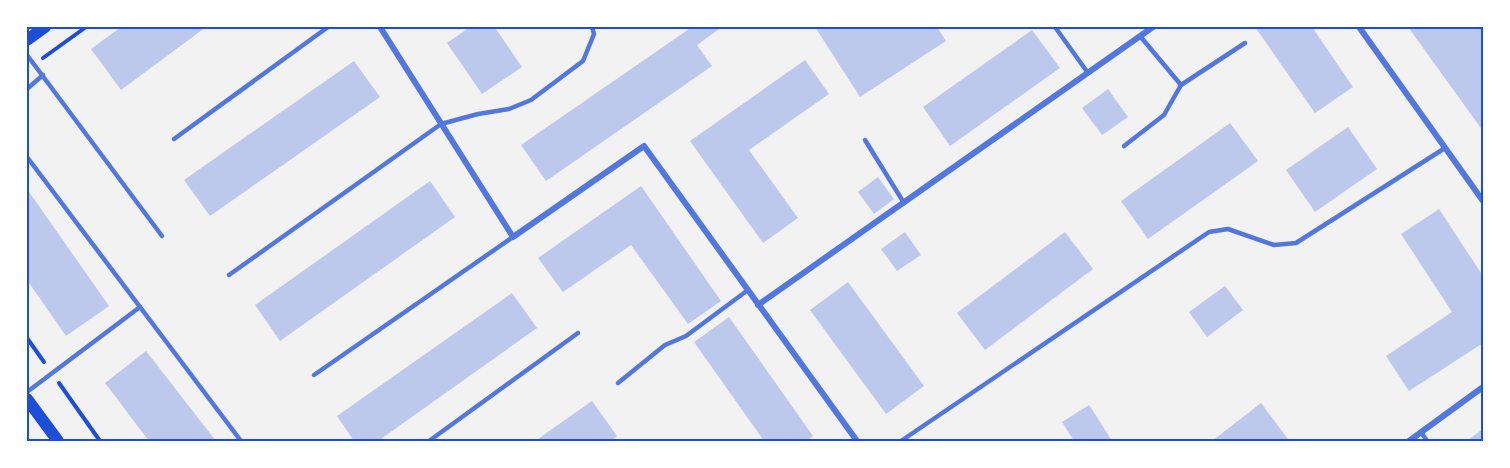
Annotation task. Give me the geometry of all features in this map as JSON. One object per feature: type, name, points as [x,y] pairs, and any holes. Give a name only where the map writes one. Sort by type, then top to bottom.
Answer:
[{"type":"main road","points":[[27,40],[45,27]]},
{"type":"main road","points":[[27,399],[58,441]]},
{"type":"street","points":[[380,27],[513,237],[644,146],[857,441]]},
{"type":"street","points":[[758,305],[1153,27]]},
{"type":"street","points":[[1359,27],[1483,201]]},
{"type":"street","points":[[1409,441],[1483,387]]},
{"type":"lane","points":[[174,139],[328,27]]},
{"type":"lane","points":[[229,275],[441,124],[509,109],[531,100],[583,62],[594,34],[592,27]]},
{"type":"lane","points":[[1055,27],[1088,73]]},
{"type":"lane","points":[[1140,36],[1180,85]]},
{"type":"lane","points":[[1124,146],[1164,115],[1180,85],[1245,43]]},
{"type":"lane","points":[[27,55],[162,236]]},
{"type":"lane","points":[[27,89],[43,75]]},
{"type":"lane","points":[[866,140],[904,203]]},
{"type":"lane","points":[[901,441],[1209,232],[1228,229],[1274,245],[1296,243],[1445,148]]},
{"type":"lane","points":[[27,157],[241,441]]},
{"type":"lane","points":[[314,375],[513,237]]},
{"type":"lane","points":[[618,384],[665,345],[686,336],[748,290]]},
{"type":"lane","points":[[27,392],[140,307]]},
{"type":"lane","points":[[429,441],[578,333]]},
{"type":"lane","points":[[1421,432],[1427,441]]},
{"type":"path","points":[[35,64],[86,27]]},
{"type":"path","points":[[27,338],[100,441]]},
{"type":"building","points":[[121,27],[206,27],[121,90],[91,49]]},
{"type":"building","points":[[470,27],[499,27],[496,29],[522,67],[482,94],[447,43]]},
{"type":"building","points":[[687,27],[722,27],[697,45],[712,66],[546,181],[521,145],[689,29]]},
{"type":"building","points":[[815,27],[937,27],[946,41],[860,97]]},
{"type":"building","points":[[1255,27],[1312,27],[1353,87],[1315,113]]},
{"type":"building","points":[[1408,27],[1483,27],[1483,131]]},
{"type":"building","points":[[1032,30],[1060,68],[950,146],[923,107]]},
{"type":"building","points":[[805,60],[829,94],[749,150],[798,218],[763,243],[690,141]]},
{"type":"building","points":[[354,61],[380,97],[210,216],[184,180]]},
{"type":"building","points":[[1108,89],[1128,117],[1102,135],[1082,108]]},
{"type":"building","points":[[1230,123],[1258,161],[1148,239],[1121,201]]},
{"type":"building","points":[[1348,127],[1377,169],[1315,212],[1286,170]]},
{"type":"building","points":[[878,177],[894,199],[874,214],[858,192]]},
{"type":"building","points":[[430,181],[455,217],[280,341],[255,305]]},
{"type":"building","points":[[641,186],[721,301],[688,324],[631,245],[563,292],[538,258]]},
{"type":"building","points":[[27,189],[109,306],[66,336],[27,280]]},
{"type":"building","points":[[1439,209],[1483,276],[1483,343],[1409,391],[1386,356],[1452,312],[1401,234]]},
{"type":"building","points":[[905,232],[921,255],[897,271],[881,249]]},
{"type":"building","points":[[1065,232],[1093,269],[985,350],[957,313]]},
{"type":"building","points":[[848,282],[924,386],[886,414],[810,310]]},
{"type":"building","points":[[1225,286],[1243,310],[1207,337],[1189,312]]},
{"type":"building","points":[[512,293],[537,328],[378,441],[354,441],[337,416]]},
{"type":"building","points":[[729,317],[813,436],[807,441],[764,441],[694,342]]},
{"type":"building","points":[[146,351],[216,441],[149,441],[105,383]]},
{"type":"building","points":[[592,401],[617,436],[611,441],[535,441]]},
{"type":"building","points":[[1261,403],[1288,439],[1285,441],[1212,441]]},
{"type":"building","points":[[1089,405],[1111,439],[1074,441],[1062,422]]},
{"type":"building","points":[[1483,429],[1483,441],[1466,441]]}]
